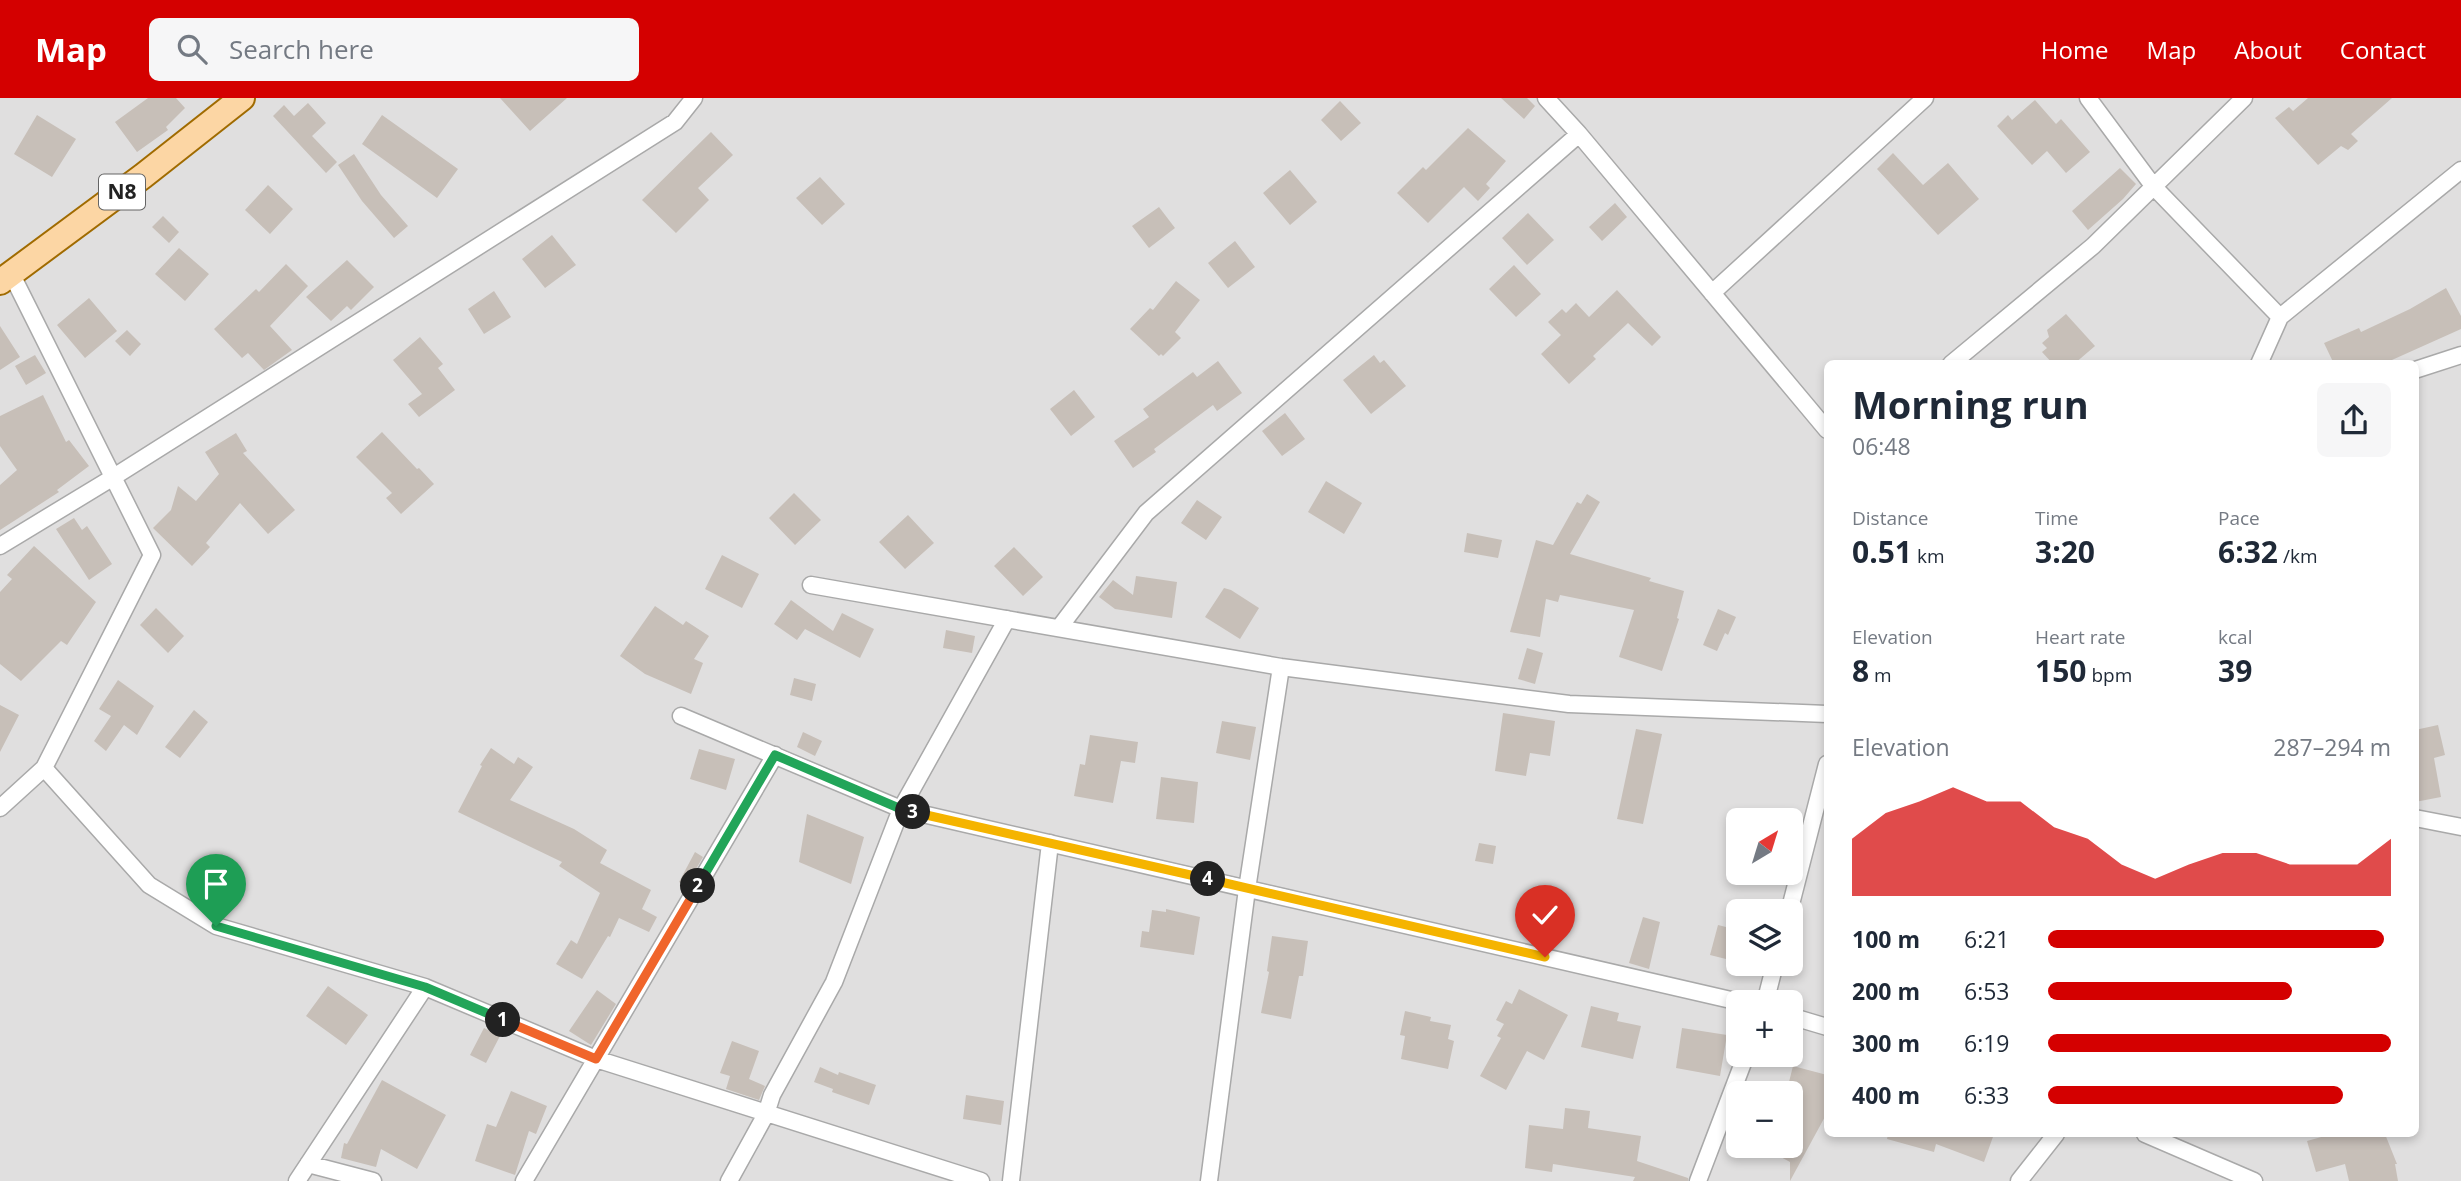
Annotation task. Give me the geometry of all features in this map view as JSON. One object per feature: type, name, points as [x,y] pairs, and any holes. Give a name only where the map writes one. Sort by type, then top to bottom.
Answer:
[{"type":"main road","name":"N8","points":[[6,279],[242,98]]},
{"type":"street","points":[[0,545],[112,478],[675,122],[694,98]]},
{"type":"street","points":[[1546,98],[1824,426]]},
{"type":"street","points":[[1712,293],[1925,98]]},
{"type":"street","points":[[2088,98],[2154,187],[2280,317]]},
{"type":"street","points":[[1956,360],[2093,246],[2244,98]]},
{"type":"street","points":[[1059,628],[1146,513],[1579,134]]},
{"type":"street","points":[[2261,360],[2280,317],[2461,170]]},
{"type":"street","points":[[0,808],[44,768],[152,555],[6,279]]},
{"type":"street","points":[[2419,369],[2461,355]]},
{"type":"street","points":[[811,585],[1281,667],[1569,704],[1824,714]]},
{"type":"street","points":[[729,1181],[765,1114],[772,1095],[834,982],[901,809],[1007,619]]},
{"type":"street","points":[[1209,1181],[1247,888],[1281,667]]},
{"type":"street","points":[[681,716],[901,809],[1726,999]]},
{"type":"street","points":[[524,1181],[775,755]]},
{"type":"street","points":[[44,768],[149,885],[216,926],[425,987],[596,1059],[981,1181]]},
{"type":"street","points":[[1792,899],[1824,776]]},
{"type":"street","points":[[2419,819],[2461,827]]},
{"type":"street","points":[[1012,1181],[1050,843]]},
{"type":"street","points":[[297,1181],[425,987]]},
{"type":"street","points":[[1803,1020],[1824,1026]]},
{"type":"street","points":[[1699,1181],[1742,1067]]},
{"type":"street","points":[[2020,1181],[2054,1137]]},
{"type":"street","points":[[2152,1137],[2254,1181]]},
{"type":"street","points":[[308,1164],[373,1181]]},
{"type":"shaded area","points":[[0,98],[2461,98],[2461,1181],[0,1181]]},
{"type":"building","points":[[148,98],[176,98],[185,108],[166,127],[168,130],[137,152],[115,122]]},
{"type":"building","points":[[500,98],[567,98],[530,131]]},
{"type":"building","points":[[1501,98],[1527,98],[1535,106],[1524,119]]},
{"type":"building","points":[[2308,98],[2392,98],[2351,134],[2358,141],[2348,150],[2341,146],[2318,165],[2275,118],[2289,107],[2293,111]]},
{"type":"building","points":[[2035,100],[2056,124],[2061,119],[2090,152],[2066,173],[2047,151],[2032,165],[1997,126],[2008,115],[2012,120]]},
{"type":"building","points":[[1340,101],[1361,123],[1341,141],[1321,120]]},
{"type":"building","points":[[308,103],[326,123],[312,136],[337,162],[326,173],[273,116],[284,105],[294,116]]},
{"type":"building","points":[[37,115],[76,139],[52,177],[14,154]]},
{"type":"building","points":[[382,115],[458,169],[437,198],[362,144]]},
{"type":"building","points":[[1468,128],[1506,161],[1486,184],[1490,188],[1478,201],[1464,187],[1428,223],[1397,193],[1423,167],[1426,170]]},
{"type":"building","points":[[711,132],[733,155],[698,188],[709,200],[676,233],[642,200]]},
{"type":"building","points":[[1893,153],[1923,185],[1948,163],[1979,199],[1938,235],[1877,169]]},
{"type":"building","points":[[354,154],[381,195],[408,226],[394,238],[362,201],[338,165]]},
{"type":"building","points":[[2120,168],[2136,184],[2088,230],[2072,211]]},
{"type":"building","points":[[1290,170],[1317,202],[1290,225],[1263,193]]},
{"type":"building","points":[[820,177],[845,204],[822,225],[796,198]]},
{"type":"building","points":[[268,185],[293,209],[270,234],[245,210]]},
{"type":"building","points":[[1615,203],[1627,217],[1602,241],[1589,227]]},
{"type":"building","points":[[1159,207],[1175,228],[1149,248],[1132,226]]},
{"type":"building","points":[[1528,213],[1554,240],[1527,265],[1502,238]]},
{"type":"building","points":[[163,216],[179,232],[169,243],[152,227]]},
{"type":"building","points":[[552,235],[576,265],[545,288],[522,259]]},
{"type":"building","points":[[1235,241],[1255,267],[1228,288],[1208,263]]},
{"type":"building","points":[[179,248],[209,274],[185,301],[155,274]]},
{"type":"building","points":[[347,260],[374,287],[351,310],[347,306],[331,321],[306,297]]},
{"type":"building","points":[[286,264],[308,286],[270,326],[292,350],[264,370],[248,353],[242,358],[214,329],[256,289],[259,292]]},
{"type":"building","points":[[1514,265],[1541,294],[1516,317],[1489,289]]},
{"type":"building","points":[[1176,281],[1200,300],[1175,332],[1181,338],[1163,356],[1159,356],[1130,329],[1150,308],[1153,310]]},
{"type":"building","points":[[2446,288],[2461,316],[2461,329],[2392,360],[2332,360],[2324,343],[2359,328],[2361,332],[2410,309]]},
{"type":"building","points":[[1617,290],[1661,337],[1652,346],[1628,323],[1593,356],[1596,359],[1569,384],[1541,354],[1561,335],[1548,322],[1562,309],[1566,313],[1576,303],[1589,317]]},
{"type":"building","points":[[494,291],[511,317],[484,334],[468,309]]},
{"type":"building","points":[[89,298],[117,331],[85,358],[57,325]]},
{"type":"building","points":[[2066,314],[2095,346],[2079,360],[2049,360],[2042,352],[2047,348],[2042,343],[2049,337],[2047,330]]},
{"type":"building","points":[[0,326],[20,357],[0,370]]},
{"type":"building","points":[[127,330],[141,344],[130,356],[115,341]]},
{"type":"building","points":[[420,337],[443,364],[438,368],[455,390],[419,417],[408,404],[422,394],[393,360]]},
{"type":"building","points":[[35,355],[46,373],[26,385],[15,366]]},
{"type":"building","points":[[1374,355],[1380,363],[1384,360],[1406,386],[1371,414],[1343,380]]},
{"type":"building","points":[[1218,361],[1242,393],[1217,411],[1213,405],[1133,468],[1114,441],[1149,417],[1143,409],[1193,372],[1197,377]]},
{"type":"building","points":[[1074,390],[1095,417],[1071,436],[1050,409]]},
{"type":"building","points":[[43,395],[66,442],[69,440],[89,466],[57,490],[59,492],[0,530],[0,485],[17,470],[0,446],[0,416]]},
{"type":"building","points":[[1285,413],[1305,439],[1282,456],[1262,431]]},
{"type":"building","points":[[382,432],[434,484],[401,514],[386,498],[392,493],[356,457]]},
{"type":"building","points":[[236,433],[247,451],[243,453],[295,510],[268,534],[240,503],[206,543],[210,547],[192,566],[153,528],[171,510],[178,486],[196,501],[219,474],[205,452]]},
{"type":"building","points":[[1326,481],[1362,503],[1344,534],[1308,512]]},
{"type":"building","points":[[794,493],[821,520],[795,545],[769,518]]},
{"type":"building","points":[[1587,494],[1600,502],[1570,554],[1651,578],[1649,581],[1684,591],[1677,618],[1679,619],[1662,671],[1619,657],[1634,610],[1560,595],[1558,602],[1546,599],[1540,637],[1510,632],[1536,540],[1553,545],[1577,502],[1581,504]]},
{"type":"building","points":[[1197,500],[1222,517],[1206,540],[1181,523]]},
{"type":"building","points":[[908,515],[934,543],[905,569],[879,542]]},
{"type":"building","points":[[74,518],[82,530],[87,526],[112,564],[89,580],[56,529]]},
{"type":"building","points":[[1467,533],[1502,540],[1498,558],[1464,552]]},
{"type":"building","points":[[34,546],[96,602],[67,645],[61,641],[21,681],[0,664],[0,592],[12,579],[7,575]]},
{"type":"building","points":[[1014,547],[1043,577],[1023,596],[994,566]]},
{"type":"building","points":[[722,555],[759,574],[742,608],[705,589]]},
{"type":"building","points":[[1136,576],[1177,582],[1172,618],[1115,609],[1099,597],[1113,580],[1133,595]]},
{"type":"building","points":[[1224,588],[1259,608],[1240,639],[1205,617]]},
{"type":"building","points":[[791,600],[833,631],[842,613],[874,629],[860,658],[805,629],[797,640],[774,624]]},
{"type":"building","points":[[655,606],[683,625],[686,621],[709,636],[694,659],[703,663],[691,694],[645,674],[620,656]]},
{"type":"building","points":[[156,608],[184,636],[168,653],[140,625]]},
{"type":"building","points":[[1718,609],[1736,617],[1717,651],[1703,645]]},
{"type":"building","points":[[946,630],[975,636],[972,653],[943,648]]},
{"type":"building","points":[[1527,648],[1543,653],[1535,684],[1518,679]]},
{"type":"building","points":[[794,678],[816,684],[812,701],[790,695]]},
{"type":"building","points":[[118,680],[154,706],[137,735],[124,725],[106,751],[94,741],[111,716],[99,709]]},
{"type":"building","points":[[0,705],[19,715],[0,752]]},
{"type":"building","points":[[194,710],[208,722],[180,758],[165,747]]},
{"type":"building","points":[[1503,713],[1555,721],[1550,756],[1530,753],[1526,776],[1495,771]]},
{"type":"building","points":[[1222,721],[1256,727],[1250,760],[1216,753]]},
{"type":"building","points":[[2438,725],[2445,755],[2434,758],[2441,797],[2419,801],[2419,729]]},
{"type":"building","points":[[1636,729],[1662,734],[1643,824],[1617,819]]},
{"type":"building","points":[[803,732],[822,741],[815,756],[797,747]]},
{"type":"building","points":[[1090,735],[1138,742],[1135,763],[1121,761],[1113,803],[1074,796],[1080,764],[1085,765]]},
{"type":"building","points":[[491,748],[514,764],[518,757],[533,767],[510,800],[574,829],[607,850],[600,863],[651,890],[642,909],[657,917],[649,932],[619,918],[610,937],[608,936],[582,979],[556,964],[571,940],[577,944],[600,893],[559,866],[562,862],[458,812]]},
{"type":"building","points":[[699,749],[735,759],[726,790],[690,779]]},
{"type":"building","points":[[1161,777],[1198,782],[1194,823],[1156,819]]},
{"type":"building","points":[[807,814],[864,837],[851,884],[799,862]]},
{"type":"building","points":[[1479,843],[1496,846],[1493,864],[1475,861]]},
{"type":"building","points":[[695,852],[703,857],[686,886],[679,882]]},
{"type":"building","points":[[1166,909],[1200,917],[1194,955],[1140,947],[1142,931],[1149,932],[1152,910],[1166,912]]},
{"type":"building","points":[[1643,917],[1660,922],[1649,969],[1629,963]]},
{"type":"building","points":[[1718,925],[1726,927],[1726,959],[1710,955]]},
{"type":"building","points":[[1272,936],[1308,941],[1303,976],[1299,976],[1291,1019],[1261,1013],[1269,972]]},
{"type":"building","points":[[328,986],[368,1015],[346,1045],[306,1016]]},
{"type":"building","points":[[1519,989],[1568,1015],[1544,1060],[1527,1051],[1506,1090],[1480,1076],[1501,1038],[1497,1036],[1504,1024],[1496,1020],[1506,1001],[1512,1004]]},
{"type":"building","points":[[597,990],[616,1004],[591,1045],[569,1031]]},
{"type":"building","points":[[1591,1006],[1619,1013],[1617,1021],[1641,1026],[1633,1059],[1581,1047]]},
{"type":"building","points":[[1405,1011],[1431,1017],[1430,1021],[1451,1025],[1448,1039],[1454,1041],[1448,1069],[1401,1059],[1405,1036],[1400,1035]]},
{"type":"building","points":[[484,1028],[500,1036],[486,1063],[470,1055]]},
{"type":"building","points":[[1682,1028],[1726,1035],[1720,1076],[1676,1068]]},
{"type":"building","points":[[732,1041],[759,1051],[749,1079],[765,1086],[759,1100],[726,1089],[730,1076],[720,1073]]},
{"type":"building","points":[[820,1067],[838,1075],[839,1072],[876,1085],[869,1105],[832,1092],[833,1089],[814,1082]]},
{"type":"building","points":[[1793,1067],[1824,1074],[1824,1119],[1803,1157],[1803,1081],[1789,1081]]},
{"type":"building","points":[[382,1080],[446,1115],[417,1169],[381,1149],[376,1167],[341,1158],[344,1143],[347,1144]]},
{"type":"building","points":[[511,1091],[547,1106],[536,1134],[529,1131],[515,1175],[475,1161],[487,1124],[496,1127]]},
{"type":"building","points":[[966,1095],[1004,1101],[1001,1125],[963,1119]]},
{"type":"building","points":[[1565,1108],[1590,1111],[1588,1128],[1641,1136],[1637,1161],[1688,1178],[1688,1181],[1633,1181],[1635,1177],[1553,1164],[1552,1172],[1525,1168],[1529,1125],[1563,1129]]},
{"type":"building","points":[[1993,1137],[1984,1162],[1936,1144],[1934,1152],[1887,1139]]},
{"type":"building","points":[[2321,1137],[2386,1137],[2397,1164],[2398,1181],[2349,1181],[2345,1164],[2316,1172],[2307,1141]]},
{"type":"building","points":[[1782,1158],[1803,1158],[1790,1181],[1790,1162]]},
{"type":"route","points":[[216,926],[425,987],[596,1059],[775,755],[901,809],[1545,957]]}]
